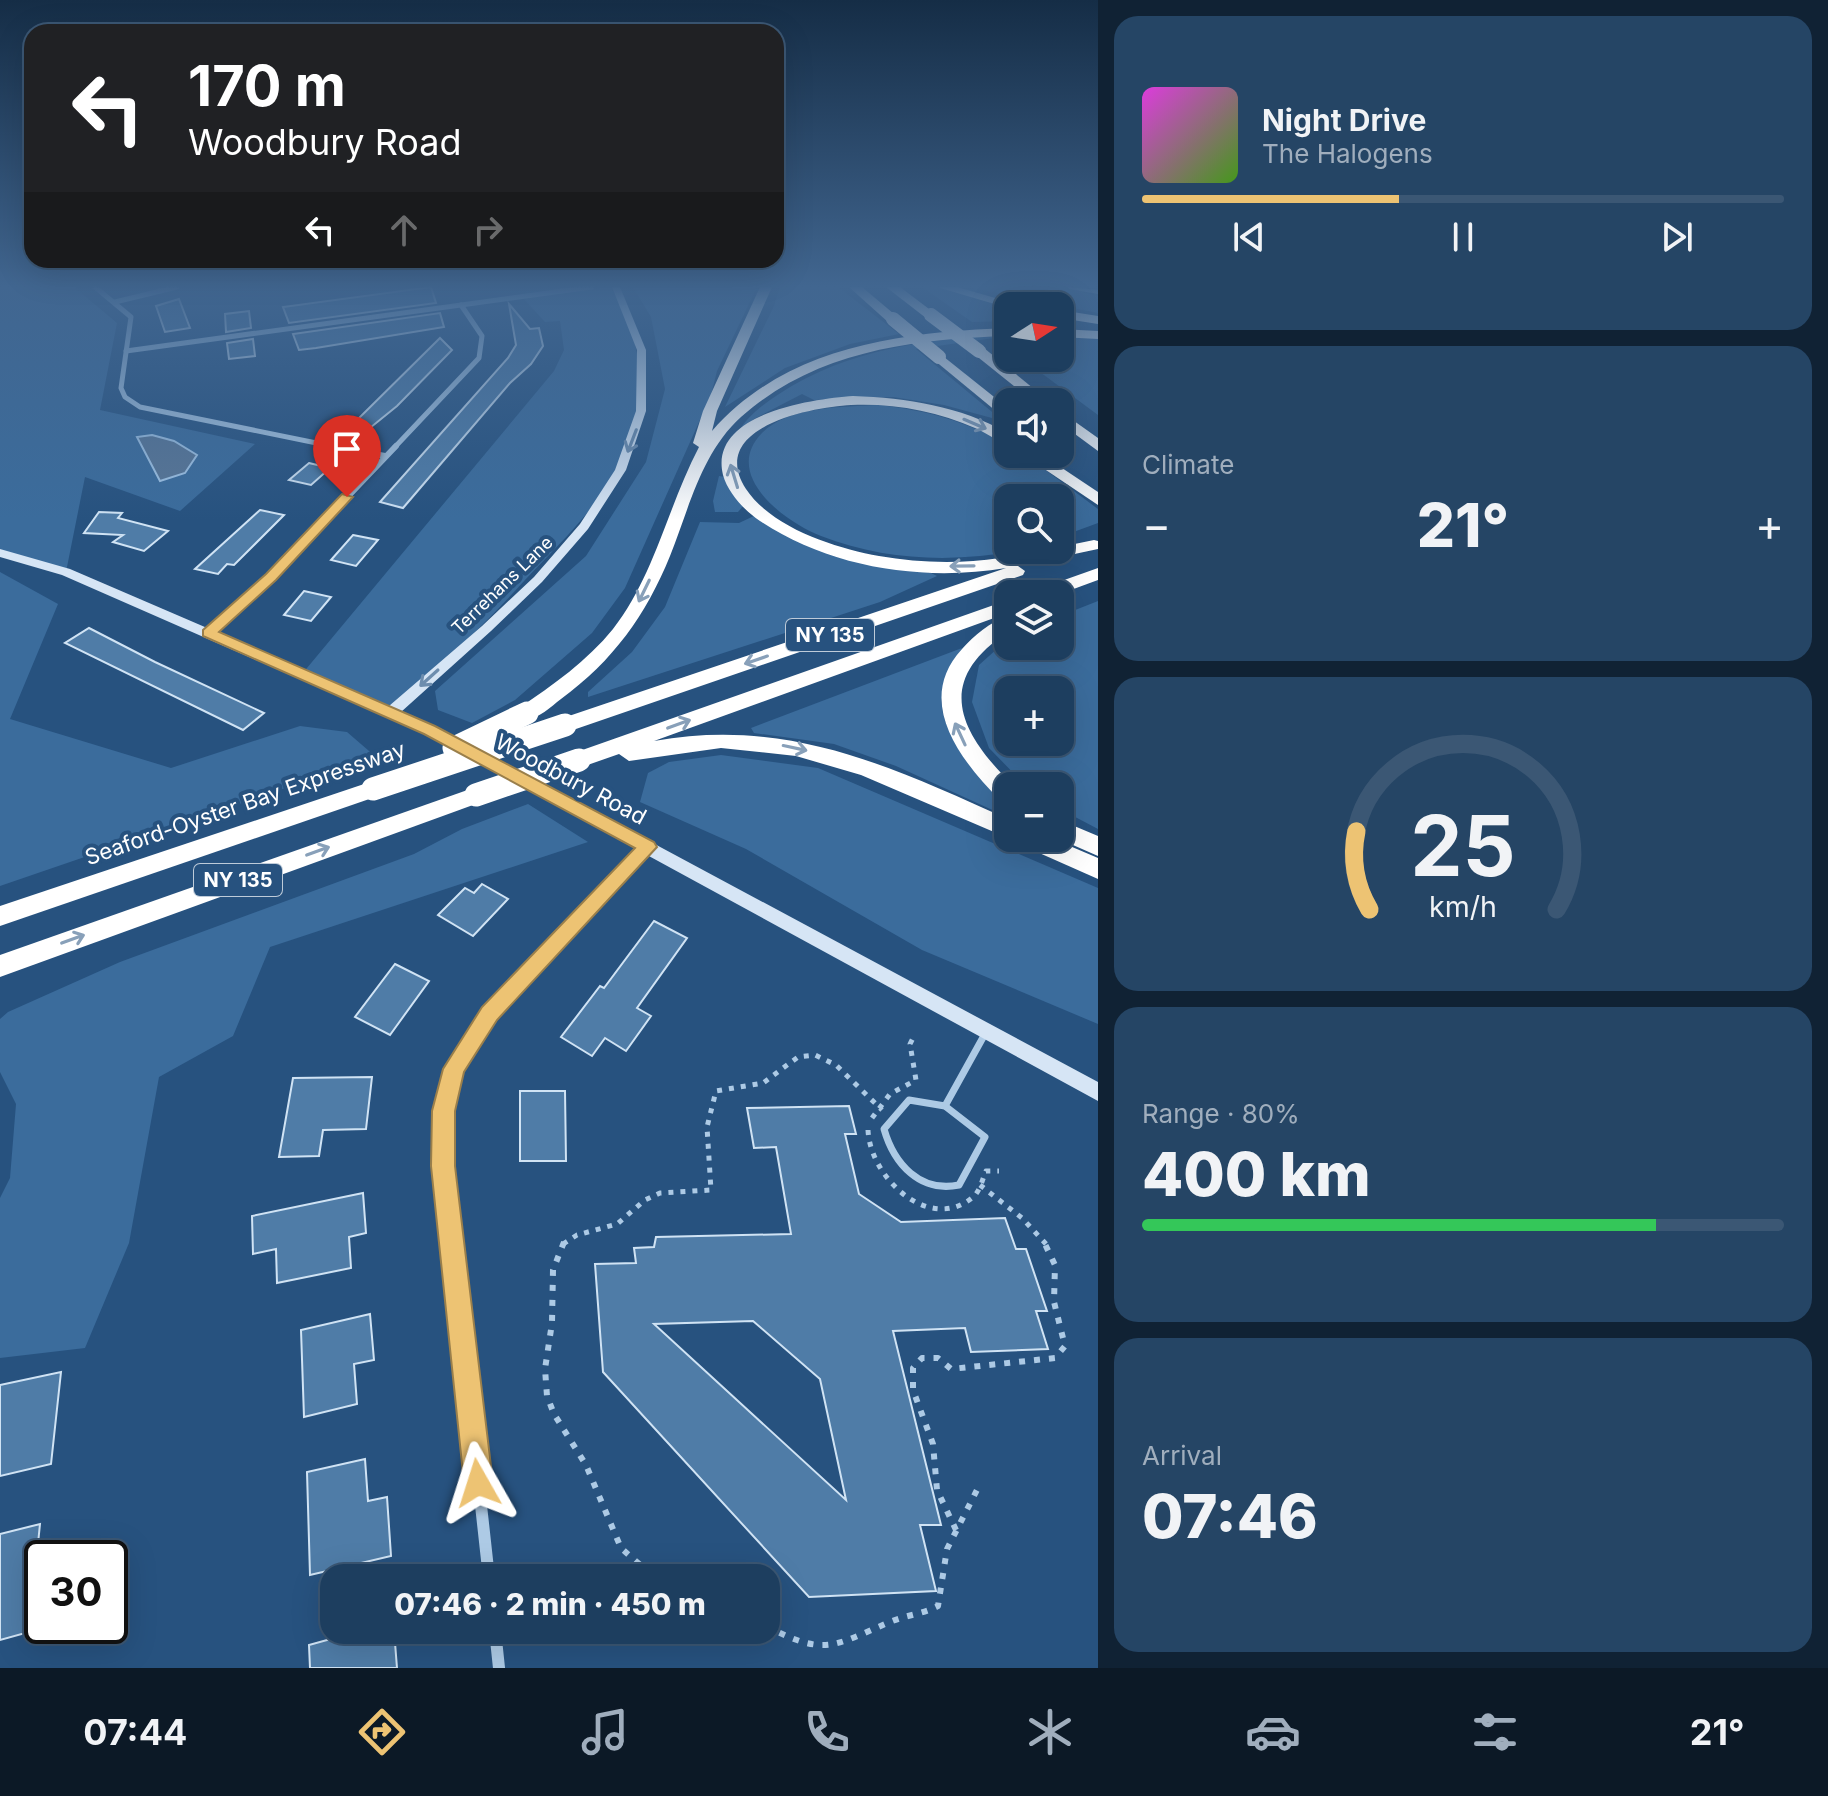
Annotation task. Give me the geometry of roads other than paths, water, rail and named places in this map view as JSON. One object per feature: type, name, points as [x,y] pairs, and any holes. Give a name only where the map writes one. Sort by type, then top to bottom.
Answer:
[{"type":"highway","points":[[366,785],[527,713],[573,681],[608,647],[630,618],[648,584],[690,480],[710,411],[731,365]]},
{"type":"highway","points":[[690,480],[722,425],[762,391],[819,365]]},
{"type":"highway","points":[[948,365],[994,404]]},
{"type":"highway","points":[[996,365],[1025,388]]},
{"type":"highway","points":[[994,432],[967,419],[887,402],[846,401],[807,405],[776,414],[752,427],[736,444],[730,463],[736,486],[752,508],[786,531],[825,548],[896,563],[963,566],[997,564],[1096,544]]},
{"type":"highway","points":[[1074,427],[1098,446]]},
{"type":"highway","points":[[1052,468],[1098,497]]},
{"type":"highway","points":[[1067,468],[1098,497]]},
{"type":"highway","name":"Seaford-Oyster Bay Expressway","points":[[0,916],[366,785],[565,725],[1096,544]]},
{"type":"highway","points":[[1074,584],[1098,576]]},
{"type":"highway","points":[[1074,589],[1098,576]]},
{"type":"highway","name":"NY 135","points":[[0,966],[994,611]]},
{"type":"highway","points":[[994,630],[963,655],[949,690],[956,731],[982,772],[994,782]]},
{"type":"highway","points":[[579,760],[718,740],[775,744],[832,756],[891,777],[994,823]]},
{"type":"highway","points":[[1074,836],[1098,847]]},
{"type":"highway","points":[[1060,852],[1098,869]]},
{"type":"main road","name":"Terrehans Lane","points":[[390,713],[539,580],[577,537],[621,470],[637,430],[646,381],[644,365]]},
{"type":"main road","name":"Woodbury Road","points":[[0,553],[57,568],[430,730],[1098,1092]]},
{"type":"street","points":[[124,365],[121,388],[125,397],[140,407],[177,418],[385,456]]},
{"type":"street","points":[[209,633],[271,577],[470,365]]},
{"type":"street","points":[[487,1564],[443,1166],[443,1111],[454,1069],[490,1013],[648,847]]},
{"type":"street","points":[[496,1644],[499,1668]]},
{"type":"lane","points":[[945,1106],[987,1032]]},
{"type":"lane","points":[[909,1100],[945,1106],[985,1137],[959,1185],[946,1190],[929,1186],[895,1159],[888,1147],[884,1129],[909,1100]]}]
